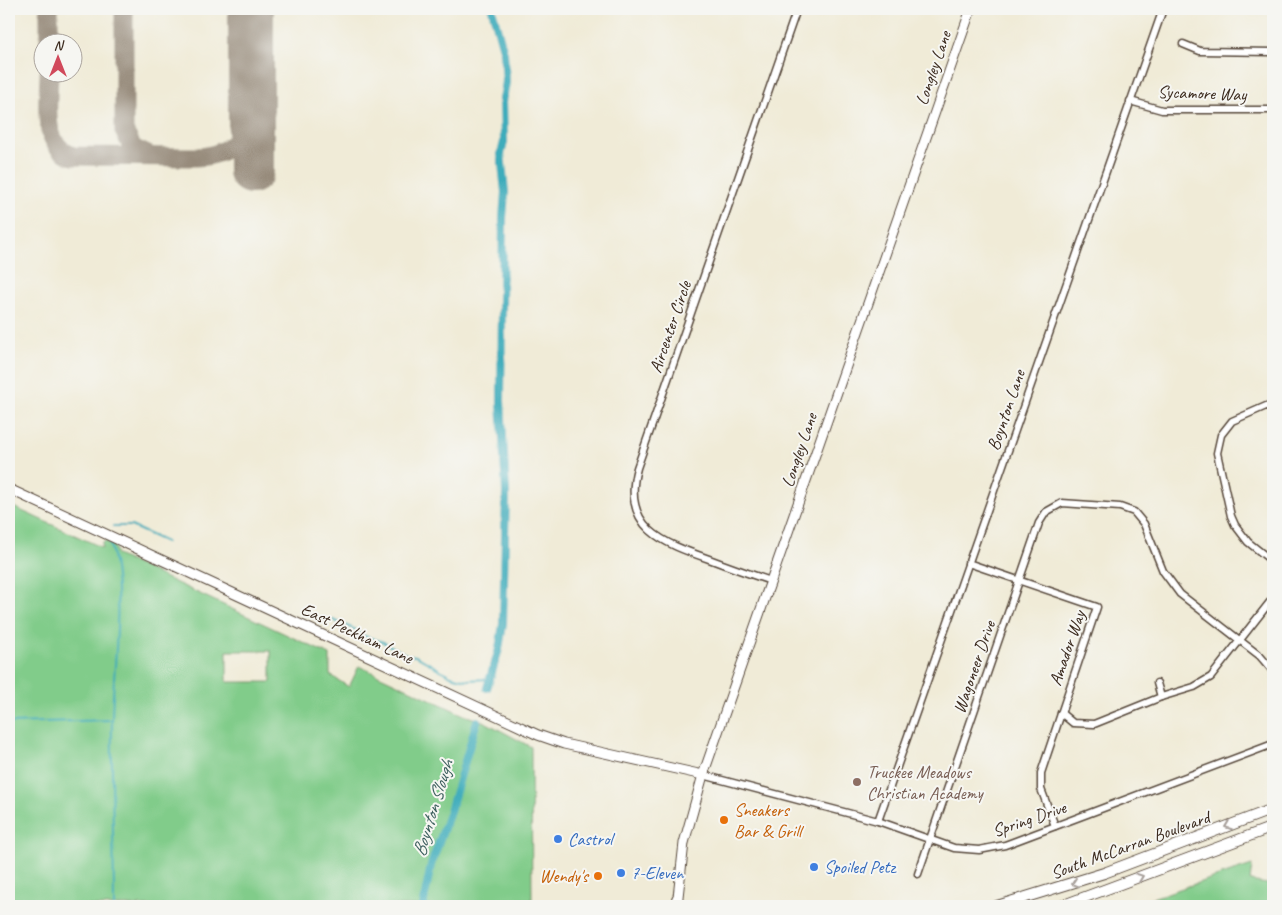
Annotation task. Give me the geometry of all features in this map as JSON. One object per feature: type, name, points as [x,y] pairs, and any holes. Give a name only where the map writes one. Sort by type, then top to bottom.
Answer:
[{"type":"main road","name":"Longley Lane","points":[[678,904],[684,843],[703,775],[971,9]]},
{"type":"main road","name":"East Peckham Lane","points":[[9,489],[538,735],[564,744],[703,775]]},
{"type":"main road","name":"South McCarran Boulevard","points":[[997,906],[1096,876],[1273,809]]},
{"type":"main road","name":"South McCarran Boulevard","points":[[1062,906],[1273,827]]},
{"type":"street","name":"Aircenter Circle","points":[[771,581],[662,541],[641,519],[634,500],[633,489],[637,468],[797,9]]},
{"type":"street","name":"Boynton Lane","points":[[878,821],[1162,9]]},
{"type":"street","points":[[1183,44],[1200,51],[1273,52]]},
{"type":"street","name":"Sycamore Way","points":[[1130,101],[1162,110],[1273,110]]},
{"type":"street","points":[[1273,403],[1232,421],[1222,435],[1217,453],[1231,516],[1235,525],[1248,542],[1273,562]]},
{"type":"street","name":"Wagoneer Drive","points":[[918,874],[1042,518],[1052,507],[1068,502],[1120,507],[1134,512],[1144,524],[1163,571],[1180,594],[1241,642]]},
{"type":"street","name":"Amador Way","points":[[968,563],[1097,607],[1040,773],[1041,789],[1055,826]]},
{"type":"street","points":[[1061,713],[1074,723],[1094,724],[1161,697],[1194,687],[1212,677],[1241,642],[1273,598]]},
{"type":"street","points":[[1241,642],[1273,671]]},
{"type":"street","points":[[1157,683],[1161,697]]},
{"type":"street","name":"Spring Drive","points":[[703,775],[878,821],[954,848],[979,850],[1005,845],[1273,744]]},
{"type":"green space","points":[[9,505],[103,548],[102,544],[105,541],[114,545],[117,555],[330,655],[330,675],[349,687],[359,666],[464,715],[485,722],[531,747],[532,906],[9,906]],"holes":[[[227,651],[271,651],[271,682],[227,682]]]},
{"type":"green space","points":[[1252,865],[1250,881],[1273,885],[1273,906],[1128,906]]},
{"type":"waterway","points":[[487,688],[499,649],[503,624],[506,492],[501,401],[503,218],[505,192],[501,154],[504,142],[503,99],[506,82],[504,53],[492,9]]},
{"type":"waterway","points":[[113,526],[131,526],[166,542]]},
{"type":"waterway","points":[[110,544],[117,585],[117,630],[112,719],[114,906]]},
{"type":"waterway","points":[[333,620],[407,655],[416,656],[451,676],[467,680],[490,679]]},
{"type":"waterway","points":[[9,723],[111,720]]},
{"type":"waterway","name":"Boynton Slough","points":[[423,906],[431,865],[450,811],[477,721]]},
{"type":"taxiway","points":[[49,9],[49,32]]},
{"type":"taxiway","points":[[124,9],[124,131],[133,148],[150,156]]},
{"type":"taxiway","points":[[49,82],[48,120],[50,132],[62,150],[73,156],[207,156],[226,149],[233,144],[244,129],[250,109]]},
{"type":"runway","points":[[251,9],[251,171]]},
{"type":"place","name":"Truckee Meadows Christian Academy","points":[[857,782]]},
{"type":"place","name":"Sneakers Bar & Grill","points":[[724,820]]},
{"type":"place","name":"Castrol","points":[[558,839]]},
{"type":"place","name":"Spoiled Petz","points":[[814,867]]},
{"type":"place","name":"7-Eleven","points":[[621,873]]},
{"type":"place","name":"Wendy's","points":[[598,876]]}]
